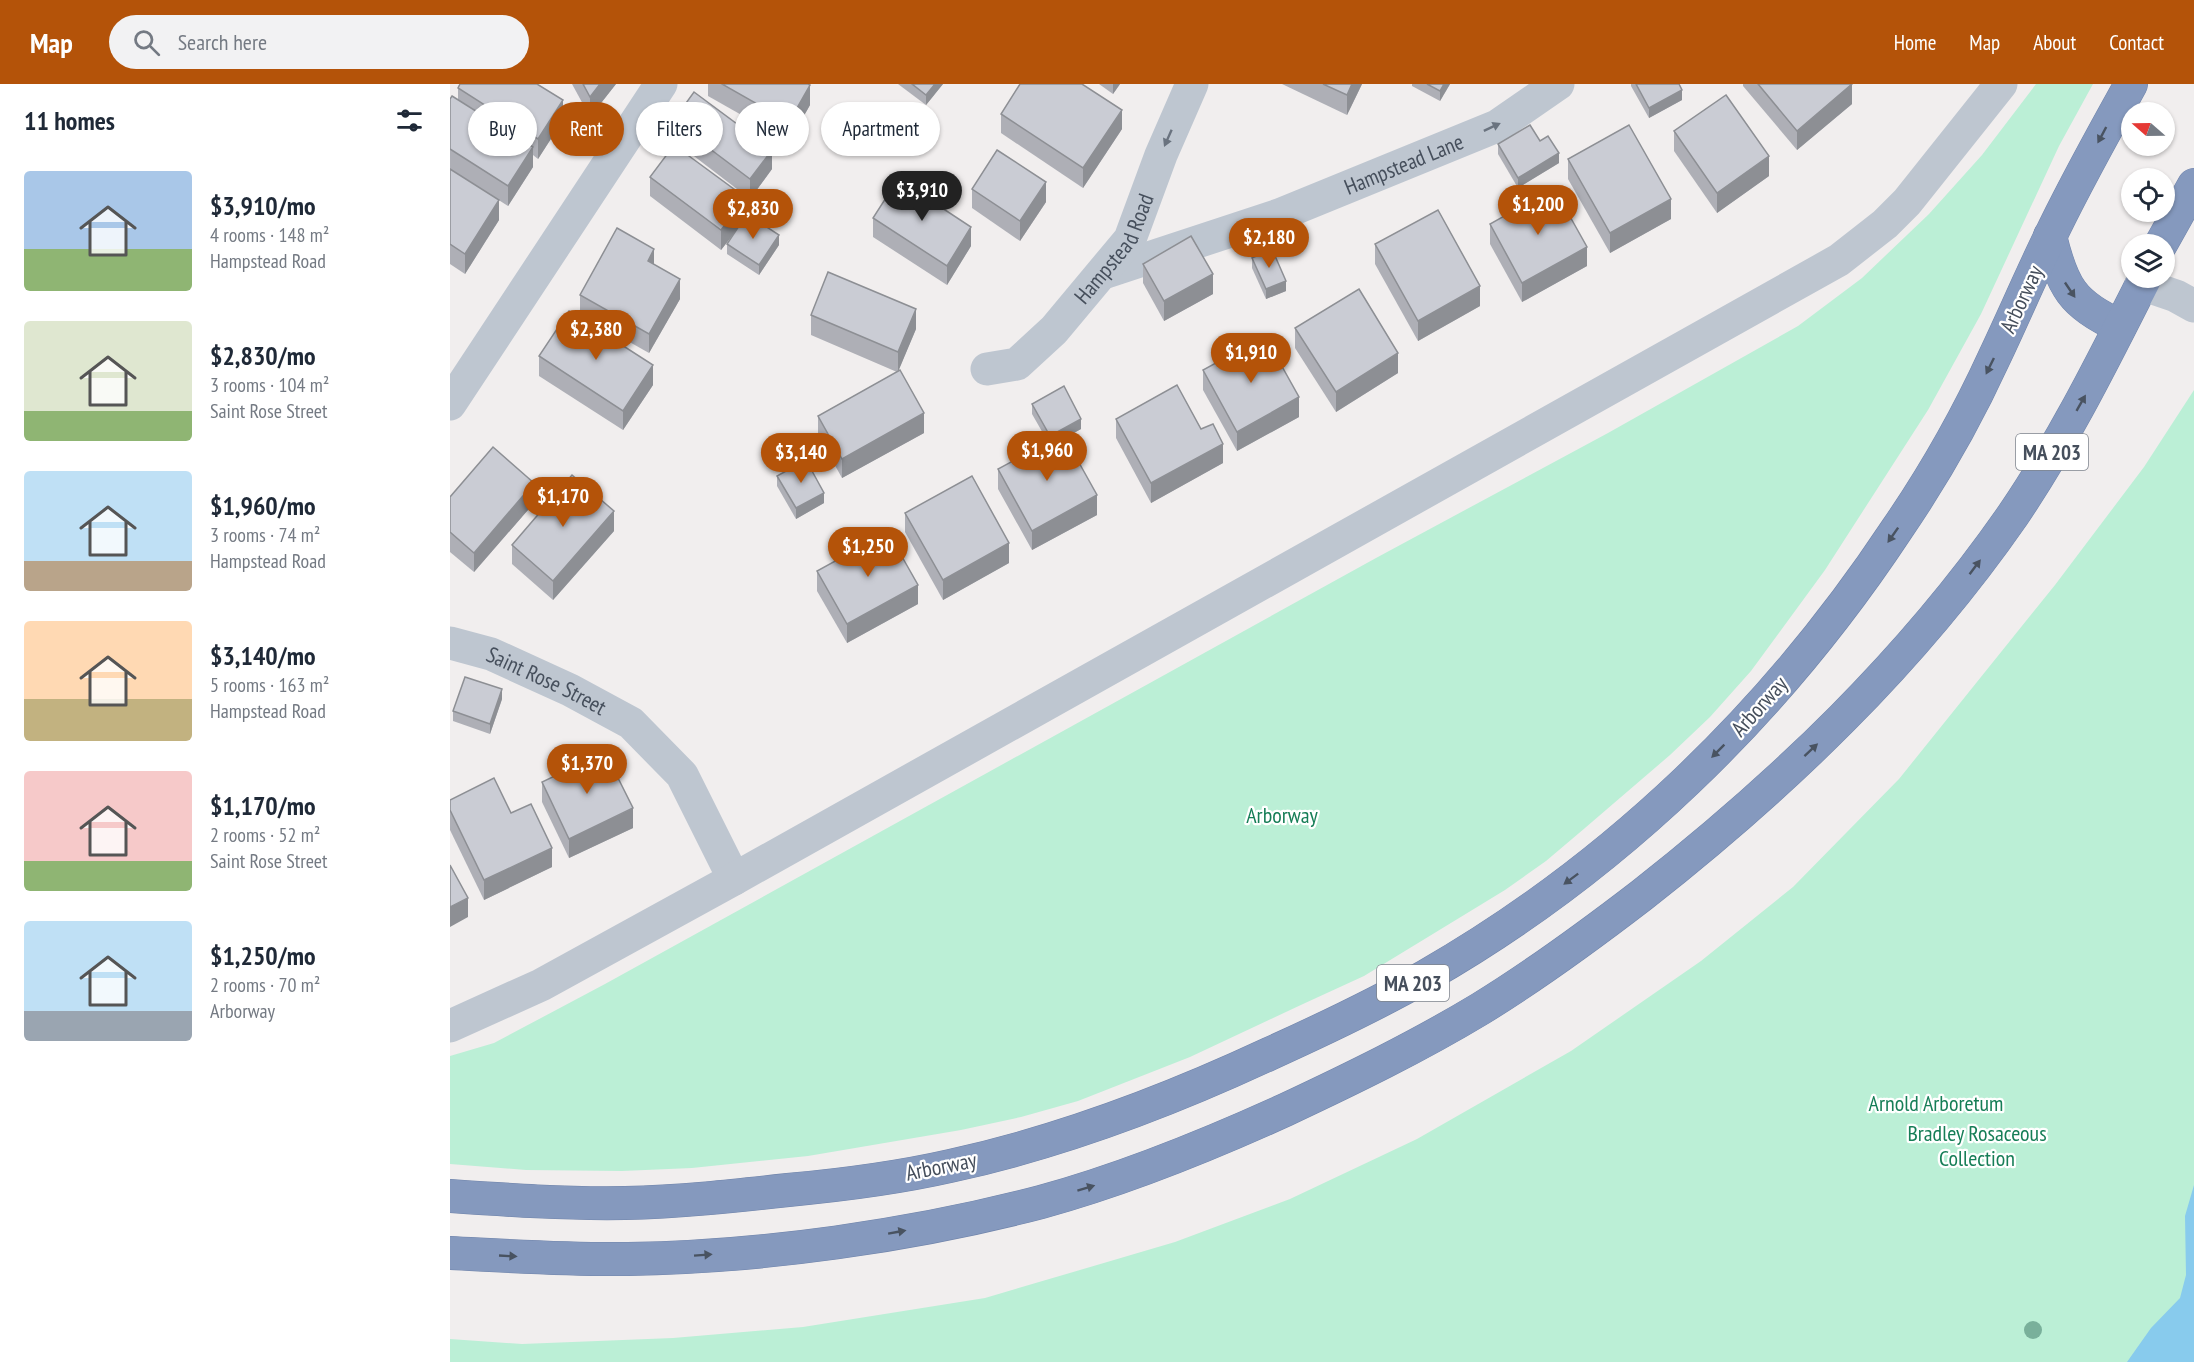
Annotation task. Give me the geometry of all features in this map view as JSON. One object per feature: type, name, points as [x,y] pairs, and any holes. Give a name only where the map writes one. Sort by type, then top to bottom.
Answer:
[{"type":"highway","name":"Arborway","points":[[450,1196],[596,1203],[702,1199],[850,1184],[945,1167],[1019,1150],[1088,1129],[1157,1103],[1288,1046],[1424,978],[1483,941],[1548,898],[1607,852],[1714,755],[1777,687],[1856,589],[1898,529],[1936,468],[1994,359],[2050,236],[2131,84]]},
{"type":"highway","points":[[2167,234],[2194,185]]},
{"type":"highway","points":[[2050,236],[2059,272],[2078,301],[2095,314],[2120,327]]},
{"type":"highway","name":"MA 203","points":[[450,1253],[594,1259],[716,1254],[863,1237],[994,1213],[1108,1181],[1204,1145],[1356,1076],[1454,1024],[1546,966],[1616,915],[1750,806],[1852,709],[1939,613],[2014,513],[2081,402],[2140,288]]},
{"type":"street","points":[[450,404],[661,84]]},
{"type":"street","name":"Hampstead Road","points":[[987,369],[1017,364],[1054,330],[1130,238],[1161,155],[1192,84]]},
{"type":"street","name":"Hampstead Lane","points":[[1103,273],[1279,215],[1497,126],[1558,84]]},
{"type":"street","points":[[450,1026],[541,985],[734,879],[1839,260],[1885,224],[1907,202],[2001,84]]},
{"type":"street","points":[[2158,288],[2194,306]]},
{"type":"street","name":"Saint Rose Street","points":[[450,644],[491,654],[570,690],[631,723],[682,775],[734,879]]},
{"type":"green space","name":"Arborway","points":[[2036,84],[2093,84],[2059,146],[1981,314],[1928,410],[1825,570],[1751,671],[1710,717],[1670,755],[1546,861],[1505,890],[1364,976],[1190,1057],[1078,1101],[1021,1117],[961,1130],[808,1156],[692,1168],[622,1171],[526,1170],[450,1164],[450,1056],[494,1043],[605,984],[1376,558],[1608,433],[1798,326],[1862,278],[1929,214],[1982,155]]},
{"type":"green space","name":"Arnold Arboretum","points":[[2194,390],[2194,1362],[450,1362],[450,1339],[522,1344],[673,1338],[803,1327],[985,1298],[1175,1242],[1290,1199],[1417,1139],[1571,1051],[1701,961],[1793,887],[1899,779],[2055,585],[2144,467]]},
{"type":"water","points":[[2194,1185],[2194,1362],[2127,1362],[2151,1328],[2180,1298],[2186,1275],[2185,1216]]},
{"type":"building","points":[[460,84],[537,84],[563,100],[549,102],[549,122],[538,139],[537,102],[480,102],[458,88]]},
{"type":"building","points":[[583,84],[600,84],[590,97]]},
{"type":"building","points":[[722,84],[810,85],[800,102],[754,102]]},
{"type":"building","points":[[912,84],[935,84],[926,95]]},
{"type":"building","points":[[1020,84],[1082,84],[1122,110],[1083,168],[1001,114]]},
{"type":"building","points":[[1323,84],[1352,84],[1347,95]]},
{"type":"building","points":[[1427,84],[1444,84],[1440,91]]},
{"type":"building","points":[[1636,84],[1679,84],[1682,90],[1649,108]]},
{"type":"building","points":[[1758,84],[1852,84],[1797,131]]},
{"type":"building","points":[[694,92],[707,102],[687,102]]},
{"type":"building","points":[[1726,95],[1769,156],[1717,193],[1674,131]]},
{"type":"building","points":[[452,96],[468,106],[468,156],[527,156],[508,186],[450,149],[450,99]]},
{"type":"building","points":[[723,114],[735,122],[735,156],[767,156],[750,179],[719,156],[723,156]]},
{"type":"building","points":[[1530,125],[1540,141],[1548,136],[1559,153],[1518,178],[1498,144]]},
{"type":"building","points":[[1629,125],[1671,199],[1610,233],[1568,159]]},
{"type":"building","points":[[997,150],[1046,182],[1020,221],[972,189]]},
{"type":"building","points":[[666,156],[689,156],[746,198],[721,230],[650,177]]},
{"type":"building","points":[[450,169],[499,200],[465,254],[450,244]]},
{"type":"building","points":[[898,179],[971,227],[947,266],[873,218]]},
{"type":"building","points":[[1554,188],[1587,247],[1522,283],[1490,224]]},
{"type":"building","points":[[1438,210],[1480,286],[1418,321],[1375,244]]},
{"type":"building","points":[[747,214],[779,235],[759,265],[727,244]]},
{"type":"building","points":[[617,228],[654,249],[648,261],[680,279],[649,334],[580,295]]},
{"type":"building","points":[[1191,236],[1213,274],[1164,301],[1143,264]]},
{"type":"building","points":[[1272,249],[1286,281],[1266,289],[1252,258]]},
{"type":"building","points":[[828,272],[916,309],[898,352],[811,315]]},
{"type":"building","points":[[1359,289],[1398,353],[1336,392],[1295,328]]},
{"type":"building","points":[[569,311],[653,365],[623,411],[539,356]]},
{"type":"building","points":[[1265,336],[1299,397],[1237,432],[1203,370]]},
{"type":"building","points":[[900,370],[924,413],[842,459],[818,416]]},
{"type":"building","points":[[1177,385],[1201,429],[1213,424],[1223,444],[1151,483],[1116,419]]},
{"type":"building","points":[[1064,386],[1081,419],[1050,436],[1032,404]]},
{"type":"building","points":[[1063,434],[1097,495],[1032,531],[998,469]]},
{"type":"building","points":[[493,447],[534,483],[474,553],[450,532],[450,497]]},
{"type":"building","points":[[806,460],[824,493],[796,508],[777,476]]},
{"type":"building","points":[[572,475],[614,511],[553,581],[512,545]]},
{"type":"building","points":[[972,476],[1009,543],[943,580],[905,513]]},
{"type":"building","points":[[888,532],[918,585],[847,624],[817,571]]},
{"type":"building","points":[[465,677],[502,689],[490,724],[453,711]]},
{"type":"building","points":[[605,752],[633,808],[569,839],[542,782]]},
{"type":"building","points":[[494,778],[511,813],[531,804],[552,848],[484,880],[450,810],[450,800]]},
{"type":"building","points":[[450,865],[468,898],[450,907]]},
{"type":"park label","name":"Bradley Rosaceous Collection","points":[[1977,1146]]}]
